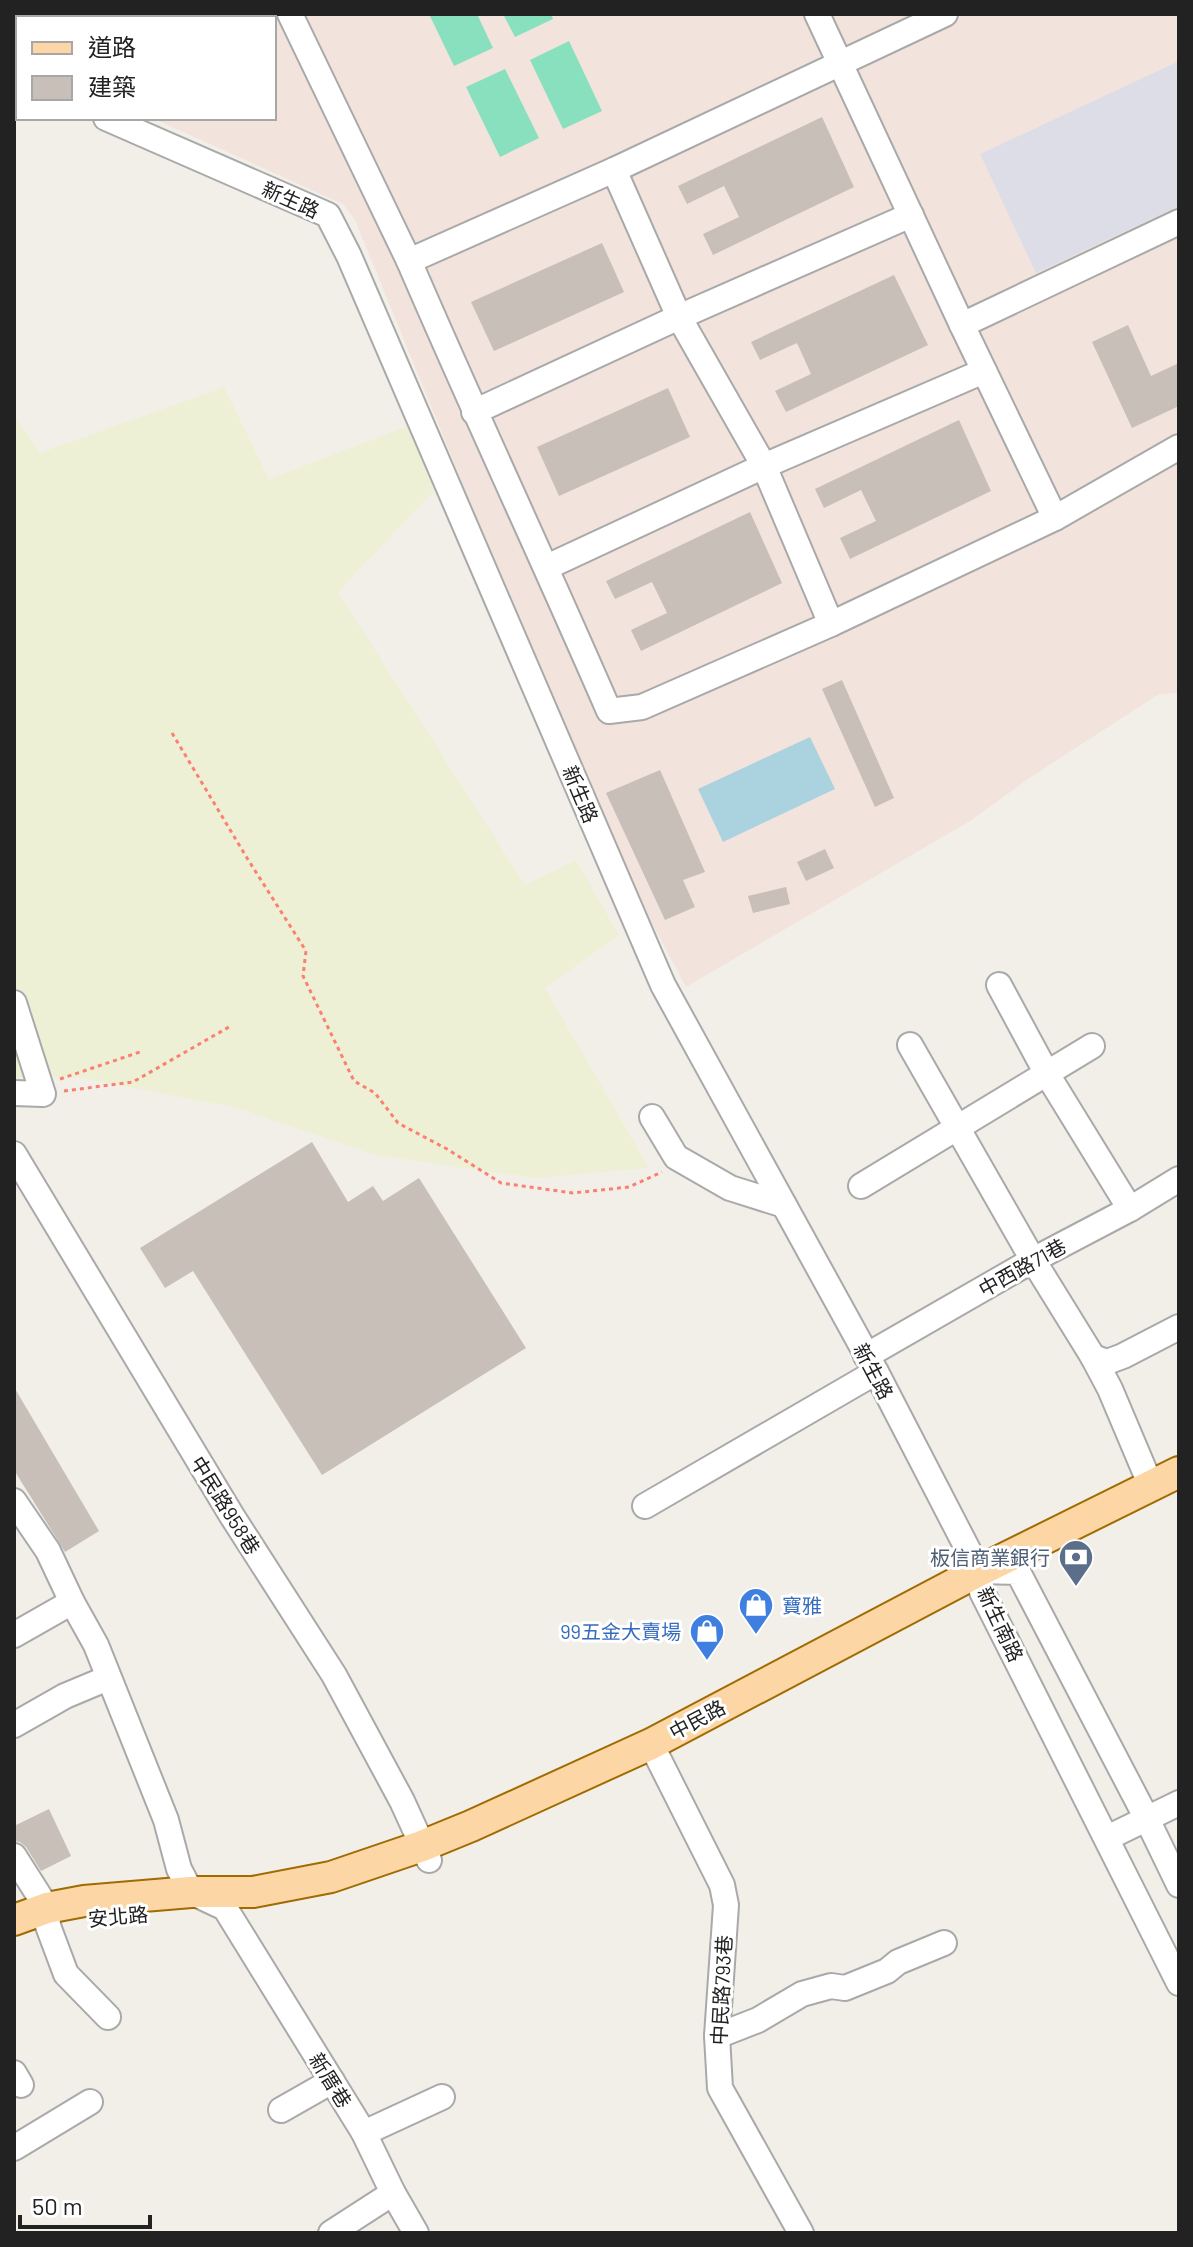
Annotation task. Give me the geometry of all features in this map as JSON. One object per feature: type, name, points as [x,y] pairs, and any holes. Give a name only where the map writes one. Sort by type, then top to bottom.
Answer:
[{"type":"main road","name":"中民路","points":[[980,1582],[1018,1572],[1165,1489],[1179,1472]]},
{"type":"main road","name":"中民路","points":[[225,1908],[291,1905],[426,1853],[471,1826],[656,1752],[1165,1489]]},
{"type":"main road","name":"中民路","points":[[191,1892],[253,1892],[331,1877],[426,1853]]},
{"type":"main road","name":"安北路","points":[[14,1939],[47,1917],[84,1901],[191,1892]]},
{"type":"main road","name":"安北路","points":[[14,1920],[225,1908]]},
{"type":"street","points":[[290,14],[409,261],[609,711],[642,707],[831,624],[1174,458]]},
{"type":"street","points":[[817,14],[1055,518]]},
{"type":"street","points":[[409,261],[614,170],[945,14]]},
{"type":"street","name":"新生路","points":[[111,120],[328,215],[349,256],[663,985],[871,1364],[980,1582]]},
{"type":"street","points":[[614,170],[679,317],[764,466],[831,624]]},
{"type":"street","points":[[474,412],[911,215]]},
{"type":"street","points":[[962,325],[1179,222]]},
{"type":"street","points":[[547,567],[764,466],[984,371]]},
{"type":"street","points":[[999,985],[1047,1074],[1130,1209]]},
{"type":"street","points":[[14,1003],[42,1089],[14,1093]]},
{"type":"street","points":[[910,1045],[1033,1260],[1093,1357],[1165,1489]]},
{"type":"street","points":[[861,1186],[1092,1046]]},
{"type":"street","points":[[652,1117],[676,1157],[730,1188],[784,1205]]},
{"type":"street","name":"中民路958巷","points":[[14,1154],[232,1516],[334,1675],[402,1801],[426,1853]]},
{"type":"street","name":"中西路71巷","points":[[645,1506],[1033,1260],[1130,1209],[1179,1179]]},
{"type":"street","points":[[1093,1357],[1107,1362],[1179,1327]]},
{"type":"street","points":[[14,1501],[48,1551],[96,1645],[166,1820],[179,1869],[191,1892],[225,1908]]},
{"type":"street","name":"新生南路","points":[[1018,1572],[1179,1885]]},
{"type":"street","name":"新生南路","points":[[980,1582],[1179,1983]]},
{"type":"street","points":[[14,1635],[72,1602]]},
{"type":"street","points":[[14,1725],[65,1696],[108,1678]]},
{"type":"street","name":"中民路793巷","points":[[656,1752],[722,1885],[726,1905],[717,2036],[720,2088],[801,2233]]},
{"type":"street","points":[[1107,1838],[1179,1803]]},
{"type":"street","points":[[14,1856],[47,1917],[66,1974],[108,2017]]},
{"type":"street","name":"新厝巷","points":[[225,1908],[364,2133],[416,2233]]},
{"type":"street","points":[[717,2036],[758,2020],[802,1994],[831,1986],[845,1988],[944,1943]]},
{"type":"street","points":[[281,2110],[332,2081]]},
{"type":"street","points":[[364,2133],[442,2097]]},
{"type":"street","points":[[14,2148],[90,2102]]},
{"type":"street","points":[[331,2233],[393,2193]]},
{"type":"path","points":[[172,733],[306,951],[303,976],[354,1081],[375,1093],[398,1123],[501,1183],[573,1193],[629,1187],[659,1174],[676,1157]]},
{"type":"path","points":[[42,1089],[133,1082],[229,1027]]},
{"type":"path","points":[[42,1089],[140,1052]]},
{"type":"shaded area","points":[[14,14],[1179,14],[1179,693],[1159,694],[1031,777],[970,821],[686,987],[610,845],[355,220],[343,204],[156,120],[276,120],[276,16],[16,16],[14,56]]},
{"type":"shaded area","points":[[1179,61],[1179,206],[1036,273],[980,154]]},
{"type":"green space","points":[[429,14],[477,14],[493,48],[454,66]]},
{"type":"green space","points":[[503,14],[551,14],[553,19],[515,37]]},
{"type":"green space","points":[[569,41],[602,111],[563,129],[530,60]]},
{"type":"green space","points":[[505,69],[539,138],[500,157],[466,87]]},
{"type":"green space","points":[[224,387],[269,479],[408,426],[434,491],[338,592],[525,885],[576,860],[619,935],[545,988],[649,1168],[535,1178],[375,1155],[238,1108],[82,1078],[14,1077],[14,415],[40,453]]},
{"type":"water","points":[[810,737],[835,789],[723,842],[698,789]]},
{"type":"building","points":[[822,117],[854,187],[713,255],[703,234],[739,217],[724,186],[687,204],[678,186]]},
{"type":"building","points":[[602,243],[624,292],[494,351],[471,302]]},
{"type":"building","points":[[894,275],[928,345],[786,412],[775,391],[811,374],[797,343],[760,360],[751,342]]},
{"type":"building","points":[[1128,325],[1151,376],[1179,363],[1179,406],[1132,428],[1092,342]]},
{"type":"building","points":[[668,388],[690,437],[559,496],[537,447]]},
{"type":"building","points":[[959,420],[991,491],[850,559],[840,538],[876,521],[861,490],[824,508],[815,489]]},
{"type":"building","points":[[750,512],[782,583],[641,651],[631,630],[667,613],[652,582],[615,599],[606,581]]},
{"type":"building","points":[[842,680],[894,798],[875,807],[822,689]]},
{"type":"building","points":[[660,770],[705,872],[683,880],[695,907],[665,920],[606,793]]},
{"type":"building","points":[[825,849],[834,868],[806,881],[797,862]]},
{"type":"building","points":[[786,887],[790,904],[753,913],[748,896]]},
{"type":"building","points":[[312,1142],[348,1202],[373,1186],[383,1201],[419,1178],[526,1348],[322,1475],[193,1271],[165,1288],[140,1248]]},
{"type":"building","points":[[14,1387],[99,1531],[65,1552],[14,1470]]},
{"type":"building","points":[[49,1809],[71,1856],[41,1871],[26,1847],[14,1841],[14,1826]]},
{"type":"place","name":"板信商業銀行","points":[[1076,1588]]},
{"type":"place","name":"寶雅","points":[[756,1636]]},
{"type":"place","name":"99五金大賣場","points":[[707,1662]]}]
